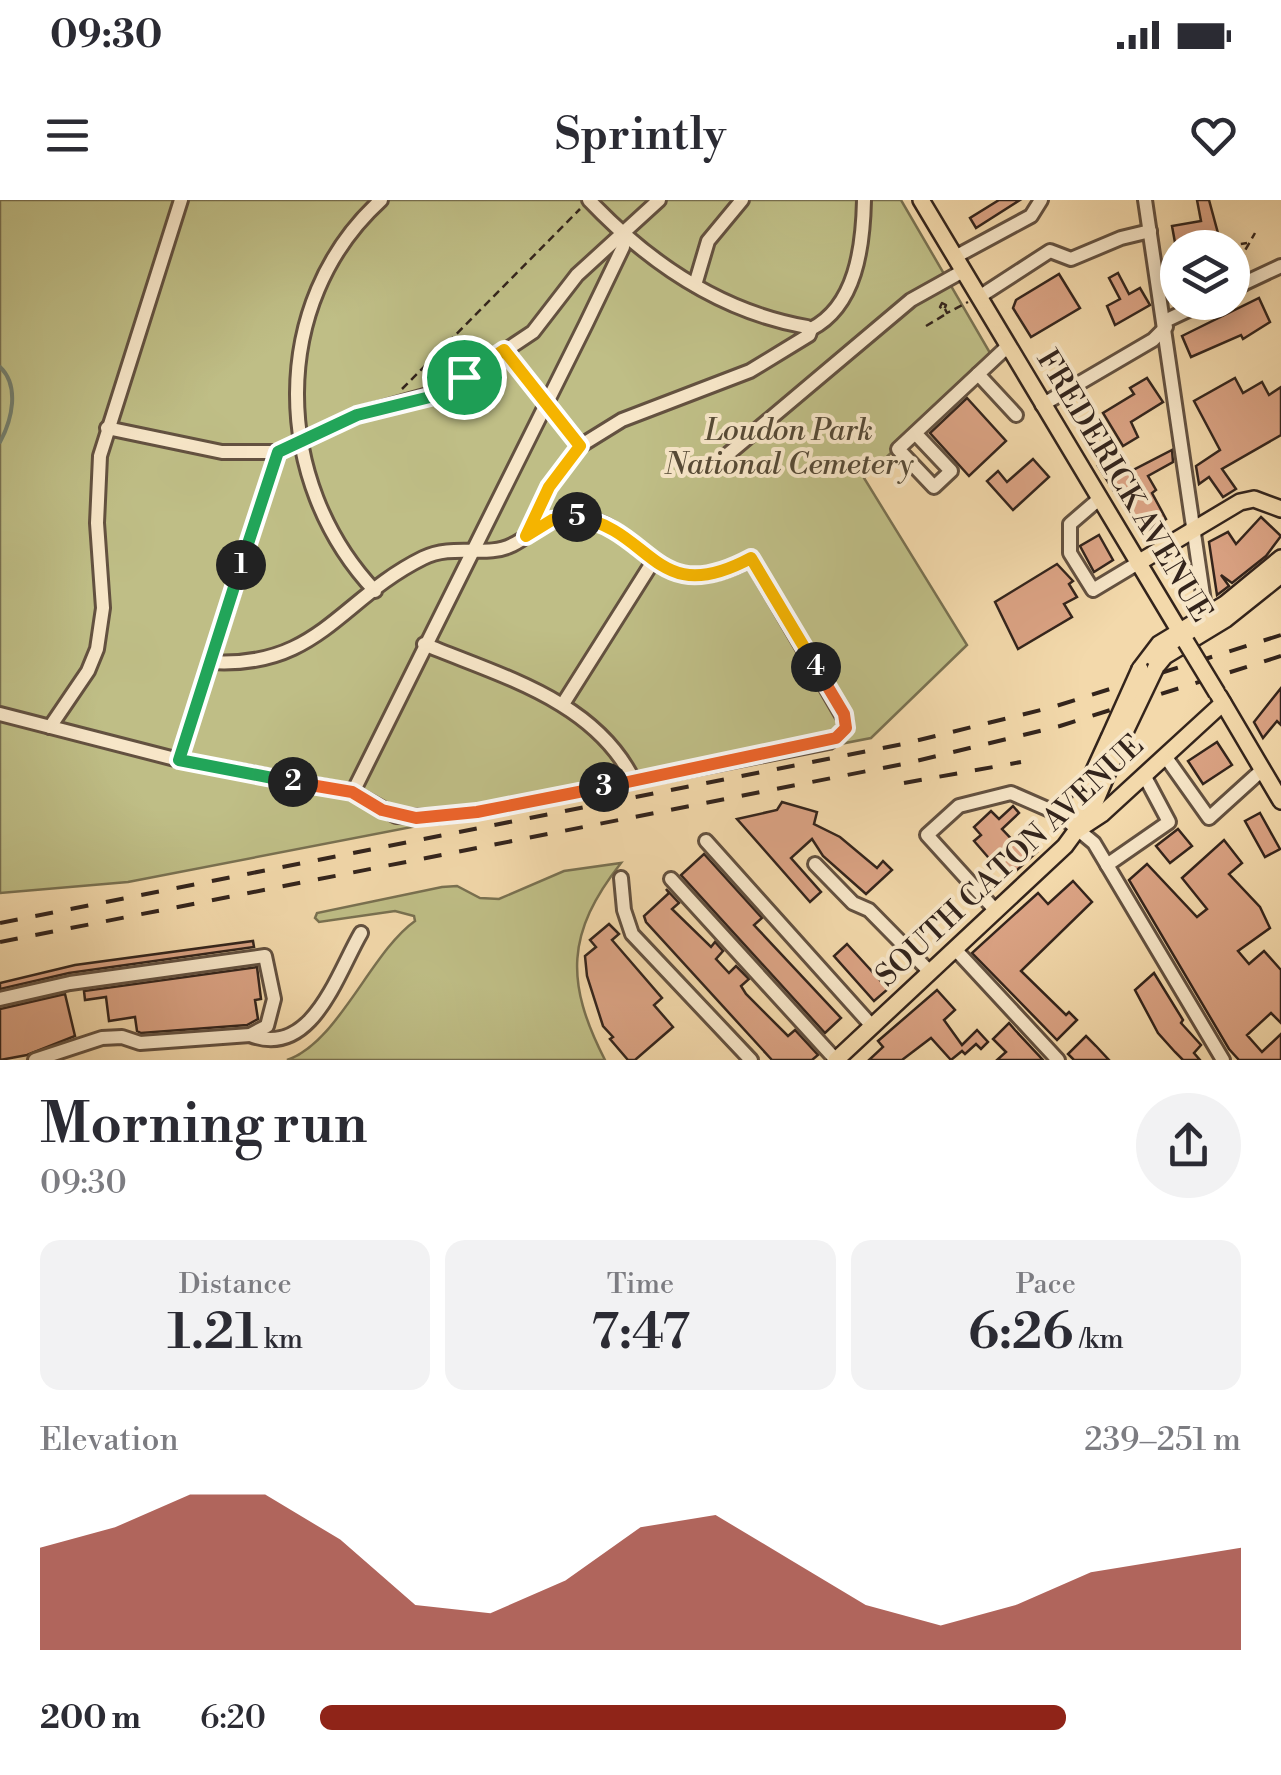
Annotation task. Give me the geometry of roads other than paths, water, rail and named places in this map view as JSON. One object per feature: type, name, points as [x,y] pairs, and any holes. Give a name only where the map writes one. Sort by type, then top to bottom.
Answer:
[{"type":"main road","name":"FREDERICK AVENUE","points":[[921,200],[1281,801]]},
{"type":"main road","points":[[1138,563],[1228,508],[1254,499],[1281,509]]},
{"type":"main road","points":[[1182,636],[1281,558]]},
{"type":"main road","points":[[1076,830],[1076,810],[1117,736],[1159,644],[1238,610],[1281,575]]},
{"type":"main road","name":"SOUTH CATON AVENUE","points":[[836,1060],[1065,846],[1076,830],[1102,814],[1165,756],[1220,698]]},
{"type":"street","points":[[50,728],[88,671],[102,628],[97,487],[106,428],[144,324],[181,200]]},
{"type":"street","points":[[374,591],[332,533],[300,440],[295,386],[302,327],[310,302],[334,252],[380,200]]},
{"type":"street","points":[[589,200],[623,236],[672,274],[739,306],[811,330]]},
{"type":"street","points":[[106,428],[222,452],[278,452],[384,408],[446,390],[533,332],[577,275],[659,200]]},
{"type":"street","points":[[695,285],[708,241],[742,200]]},
{"type":"street","points":[[526,536],[549,487],[580,446],[622,420],[750,371],[804,341],[811,330],[842,307],[852,278],[864,200]]},
{"type":"street","points":[[727,455],[911,300],[1031,216],[1041,200]]},
{"type":"street","points":[[1145,200],[1206,615]]},
{"type":"street","points":[[978,297],[1050,252],[1071,259],[1121,238],[1150,231]]},
{"type":"street","points":[[352,792],[616,262],[623,236]]},
{"type":"street","points":[[1250,281],[1281,266]]},
{"type":"street","points":[[1042,404],[1154,340],[1172,320]]},
{"type":"street","points":[[915,433],[1008,346]]},
{"type":"street","points":[[504,350],[580,446]]},
{"type":"street","points":[[978,374],[1016,415]]},
{"type":"street","points":[[179,760],[278,452]]},
{"type":"street","points":[[1099,498],[1070,524],[1070,553],[1094,590],[1138,563]]},
{"type":"street","points":[[0,714],[179,760],[352,792],[396,816],[432,818],[829,742],[842,733],[846,722],[751,558],[724,571],[699,576],[670,571],[652,563],[612,529],[588,519],[552,520],[504,548],[442,550],[422,558],[341,620],[292,650],[240,664],[210,662]]},
{"type":"street","points":[[563,704],[652,563]]},
{"type":"street","points":[[424,644],[563,704],[605,739],[634,781]]},
{"type":"street","points":[[1165,756],[1209,818],[1262,770]]},
{"type":"street","points":[[1107,865],[1168,822],[1144,775]]},
{"type":"street","points":[[996,911],[927,835],[959,806],[1011,793],[1059,814],[1094,843],[1223,1060]]},
{"type":"street","points":[[706,841],[872,1026]]},
{"type":"street","points":[[815,864],[853,904],[869,910],[930,972]]},
{"type":"street","points":[[621,878],[632,934],[751,1060]]},
{"type":"street","points":[[671,880],[836,1060]]},
{"type":"street","points":[[250,1035],[267,1042],[283,1039],[309,1020],[329,1001],[339,971],[361,933]]},
{"type":"street","points":[[955,949],[1058,1060]]},
{"type":"street","points":[[0,999],[70,983],[264,956],[274,999],[267,1026],[250,1035],[140,1043],[122,1037],[102,1038],[35,1060]]},
{"type":"waterway","points":[[0,367],[12,393],[8,424],[0,442]]},
{"type":"railway","points":[[0,923],[903,744],[1053,707],[1281,635]]},
{"type":"railway","points":[[0,942],[908,763],[1060,726],[1281,656]]},
{"type":"railway","points":[[904,783],[1021,762]]},
{"type":"park label","name":"Loudon Park National Cemetery","points":[[789,448]]}]
